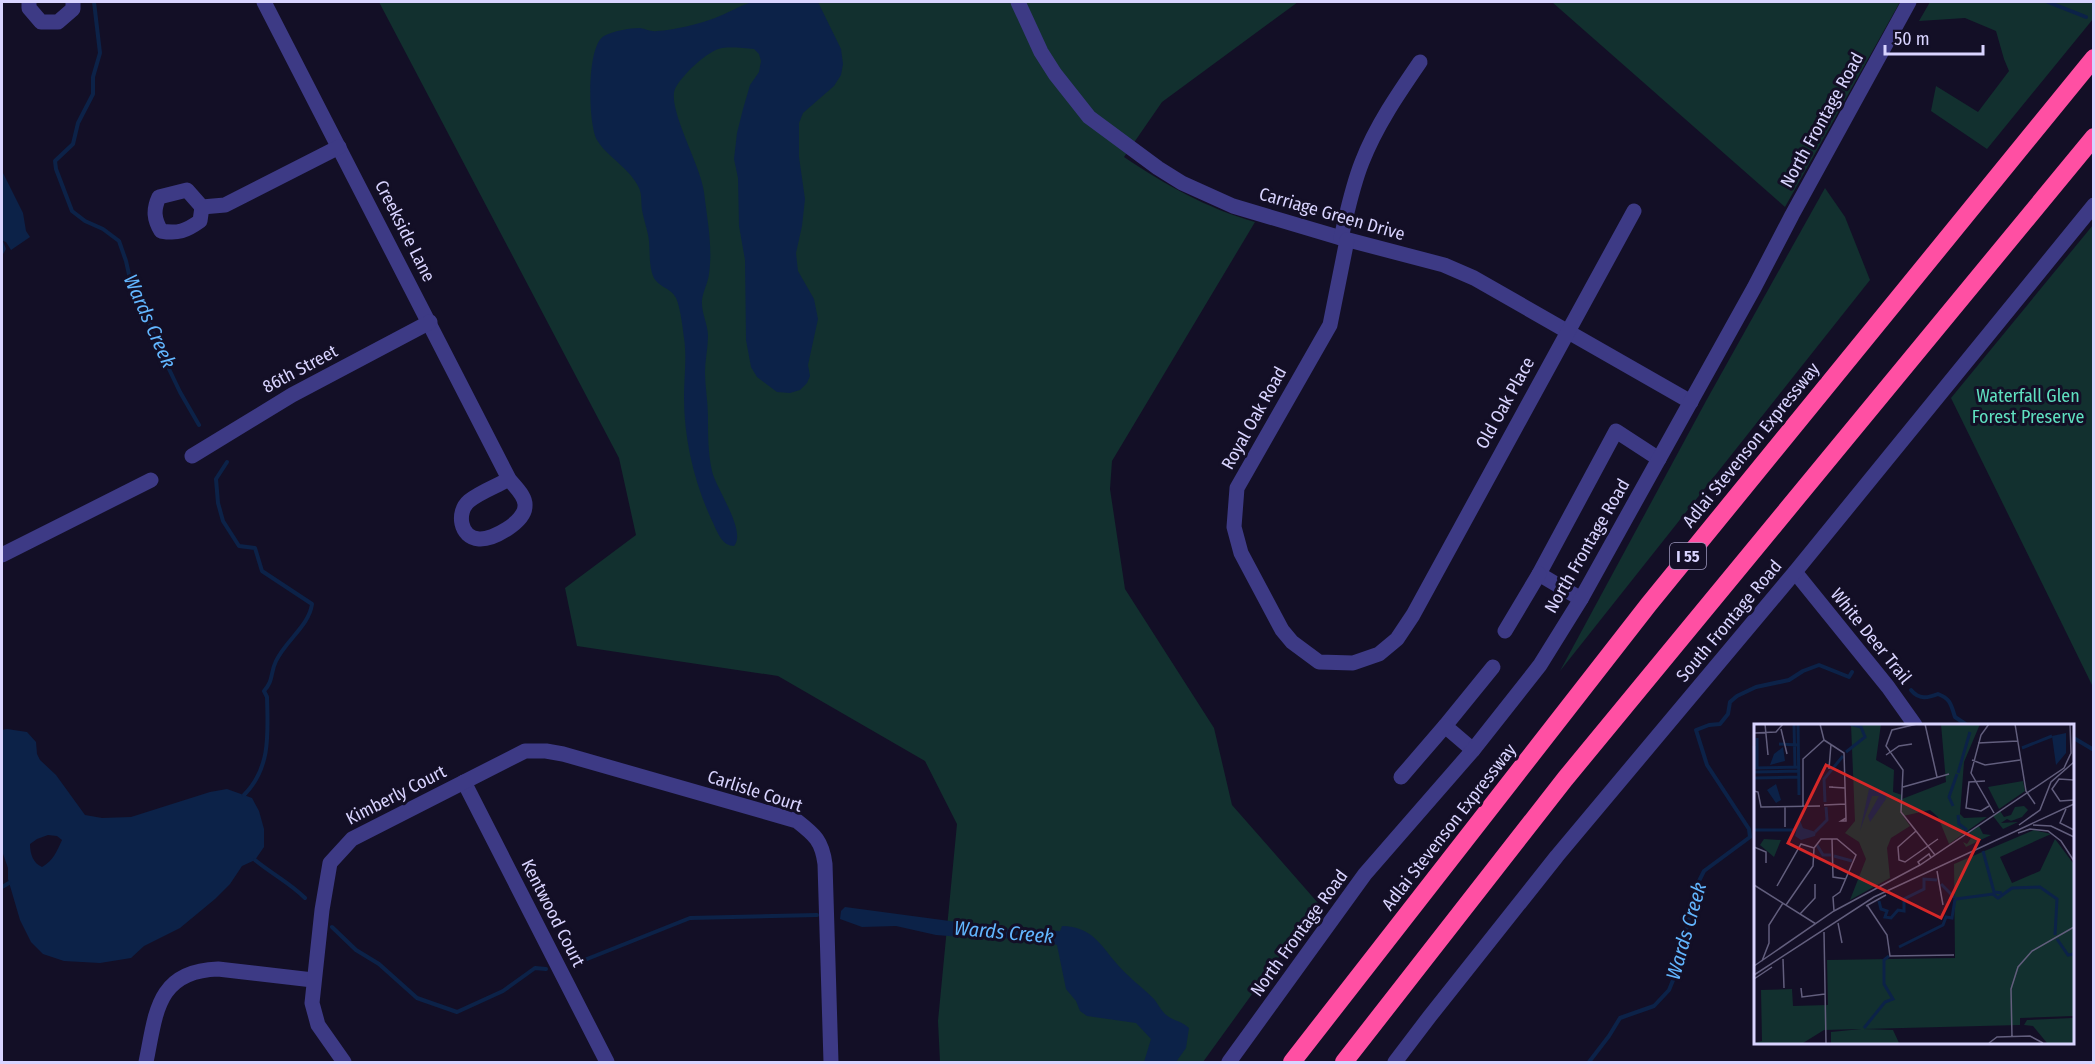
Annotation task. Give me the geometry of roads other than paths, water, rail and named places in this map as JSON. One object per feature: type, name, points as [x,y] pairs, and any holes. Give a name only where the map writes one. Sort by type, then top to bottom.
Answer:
[{"type":"highway","name":"Adlai Stevenson Expressway","points":[[1292,1062],[1649,604],[2094,58]]},
{"type":"highway","name":"I 55","points":[[1344,1062],[1565,779],[2094,137]]},
{"type":"street","points":[[30,2],[29,8],[41,22],[58,22],[73,9],[73,2]]},
{"type":"street","name":"Creekside Lane","points":[[264,2],[510,479],[523,496],[525,506],[522,517],[516,524],[488,538],[478,539],[470,536],[462,526],[460,517],[462,509],[470,500],[510,479]]},
{"type":"street","name":"Carriage Green Drive","points":[[1018,2],[1029,28],[1055,74],[1089,117],[1111,135],[1182,183],[1233,206],[1344,239],[1444,265],[1474,278],[1691,402]]},
{"type":"street","name":"North Frontage Road","points":[[1229,1062],[1365,874],[1473,750],[1540,664],[1581,599],[1691,402],[1909,2]]},
{"type":"street","name":"Royal Oak Road","points":[[1413,615],[1397,639],[1379,654],[1353,663],[1318,662],[1282,630],[1241,553],[1236,538],[1234,515],[1237,488],[1330,325],[1351,194],[1362,161],[1376,131],[1420,62]]},
{"type":"street","points":[[202,207],[225,205],[339,147]]},
{"type":"street","name":"South Frontage Road","points":[[1395,1062],[1557,856],[1795,572],[2094,205]]},
{"type":"street","name":"Old Oak Place","points":[[1413,615],[1634,211]]},
{"type":"street","name":"86th Street","points":[[192,456],[291,395],[430,322]]},
{"type":"street","points":[[1505,631],[1539,574],[1616,431],[1659,459]]},
{"type":"street","points":[[2,555],[152,480]]},
{"type":"street","name":"White Deer Trail","points":[[1795,572],[1888,687],[1914,724]]},
{"type":"street","points":[[1539,574],[1581,599]]},
{"type":"street","points":[[1401,777],[1493,667]]},
{"type":"street","points":[[1445,726],[1473,750]]},
{"type":"street","name":"Carlisle Court","points":[[464,782],[525,751],[546,751],[797,821],[815,835],[825,858],[831,1062]]},
{"type":"street","name":"Kimberly Court","points":[[344,1062],[318,1025],[313,1010],[313,980],[324,891],[330,863],[352,839],[464,782]]},
{"type":"street","name":"Kentwood Court","points":[[464,782],[607,1062]]},
{"type":"street","points":[[146,1062],[158,1006],[164,993],[172,984],[188,974],[218,969],[313,980]]},
{"type":"water","points":[[752,2],[818,2],[841,49],[843,64],[841,75],[834,86],[803,113],[799,123],[799,157],[805,199],[796,253],[798,271],[814,299],[818,319],[808,365],[810,376],[800,390],[790,393],[777,392],[757,377],[751,367],[746,340],[745,260],[739,226],[738,178],[734,159],[743,109],[750,85],[759,72],[761,61],[759,54],[754,49],[722,48],[716,50],[696,64],[675,89],[674,98],[680,123],[702,181],[708,222],[710,264],[702,305],[708,336],[705,372],[709,451],[712,471],[737,530],[734,546],[724,542],[717,532],[701,495],[688,447],[684,397],[685,345],[677,302],[673,294],[657,282],[652,273],[639,188],[597,140],[592,118],[590,86],[594,54],[598,43],[604,36],[616,31],[631,29],[655,31],[686,26],[715,18]]},
{"type":"water","points":[[2,171],[23,213],[26,231],[30,237],[11,250],[3,241],[6,249],[2,256]]},
{"type":"water","points":[[2,730],[27,732],[36,742],[40,760],[56,775],[85,815],[102,818],[131,817],[210,792],[227,789],[252,798],[259,811],[264,829],[264,847],[255,860],[242,866],[230,884],[215,899],[180,928],[144,946],[131,958],[100,963],[64,961],[43,954],[31,942],[20,920],[2,851]],"holes":[[[48,835],[57,836],[62,840],[52,859],[42,867],[33,858],[30,844]]]},
{"type":"water","points":[[845,907],[1017,930],[1060,931],[1062,926],[1081,929],[1100,943],[1121,969],[1154,999],[1165,1014],[1189,1028],[1186,1048],[1176,1062],[1144,1062],[1151,1039],[1136,1023],[1087,1016],[1080,1011],[1076,1001],[1066,989],[1057,945],[991,937],[936,935],[896,926],[862,927],[840,919],[841,911]]},
{"type":"waterway","name":"Wards Creek","points":[[94,2],[100,53],[93,77],[93,94],[78,123],[73,144],[55,161],[56,169],[72,211],[119,241],[132,288],[144,308],[158,346],[180,392],[199,425]]},
{"type":"waterway","points":[[2048,2],[2086,17]]},
{"type":"waterway","name":"Wards Creek","points":[[227,462],[216,479],[218,503],[223,521],[239,546],[255,548],[262,571],[312,604],[307,619],[280,653],[264,691],[267,697],[268,724],[266,749],[259,773],[253,785],[244,795]]},
{"type":"waterway","name":"Wards Creek","points":[[1589,1062],[1620,1018],[1654,1006],[1669,990],[1678,968],[1695,889],[1704,871],[1750,837],[1749,829],[1707,765],[1696,730],[1720,724],[1728,714],[1730,702],[1756,687],[1789,680],[1819,665],[1849,677],[1852,672]]},
{"type":"waterway","name":"Wards Creek","points":[[1911,690],[1920,697],[1938,694],[1946,698],[1955,717],[1966,724]]},
{"type":"waterway","name":"Wards Creek","points":[[2074,738],[2094,750]]},
{"type":"waterway","name":"Wards Creek","points":[[255,860],[305,898]]},
{"type":"waterway","name":"Wards Creek","points":[[2,887],[9,883]]},
{"type":"waterway","name":"Wards Creek","points":[[572,965],[690,918],[817,915]]},
{"type":"waterway","name":"Wards Creek","points":[[332,927],[356,950],[379,964],[417,998],[457,1012],[503,991],[535,968],[546,969]]},
{"type":"park label","name":"Waterfall Glen Forest Preserve","points":[[2028,406]]}]
